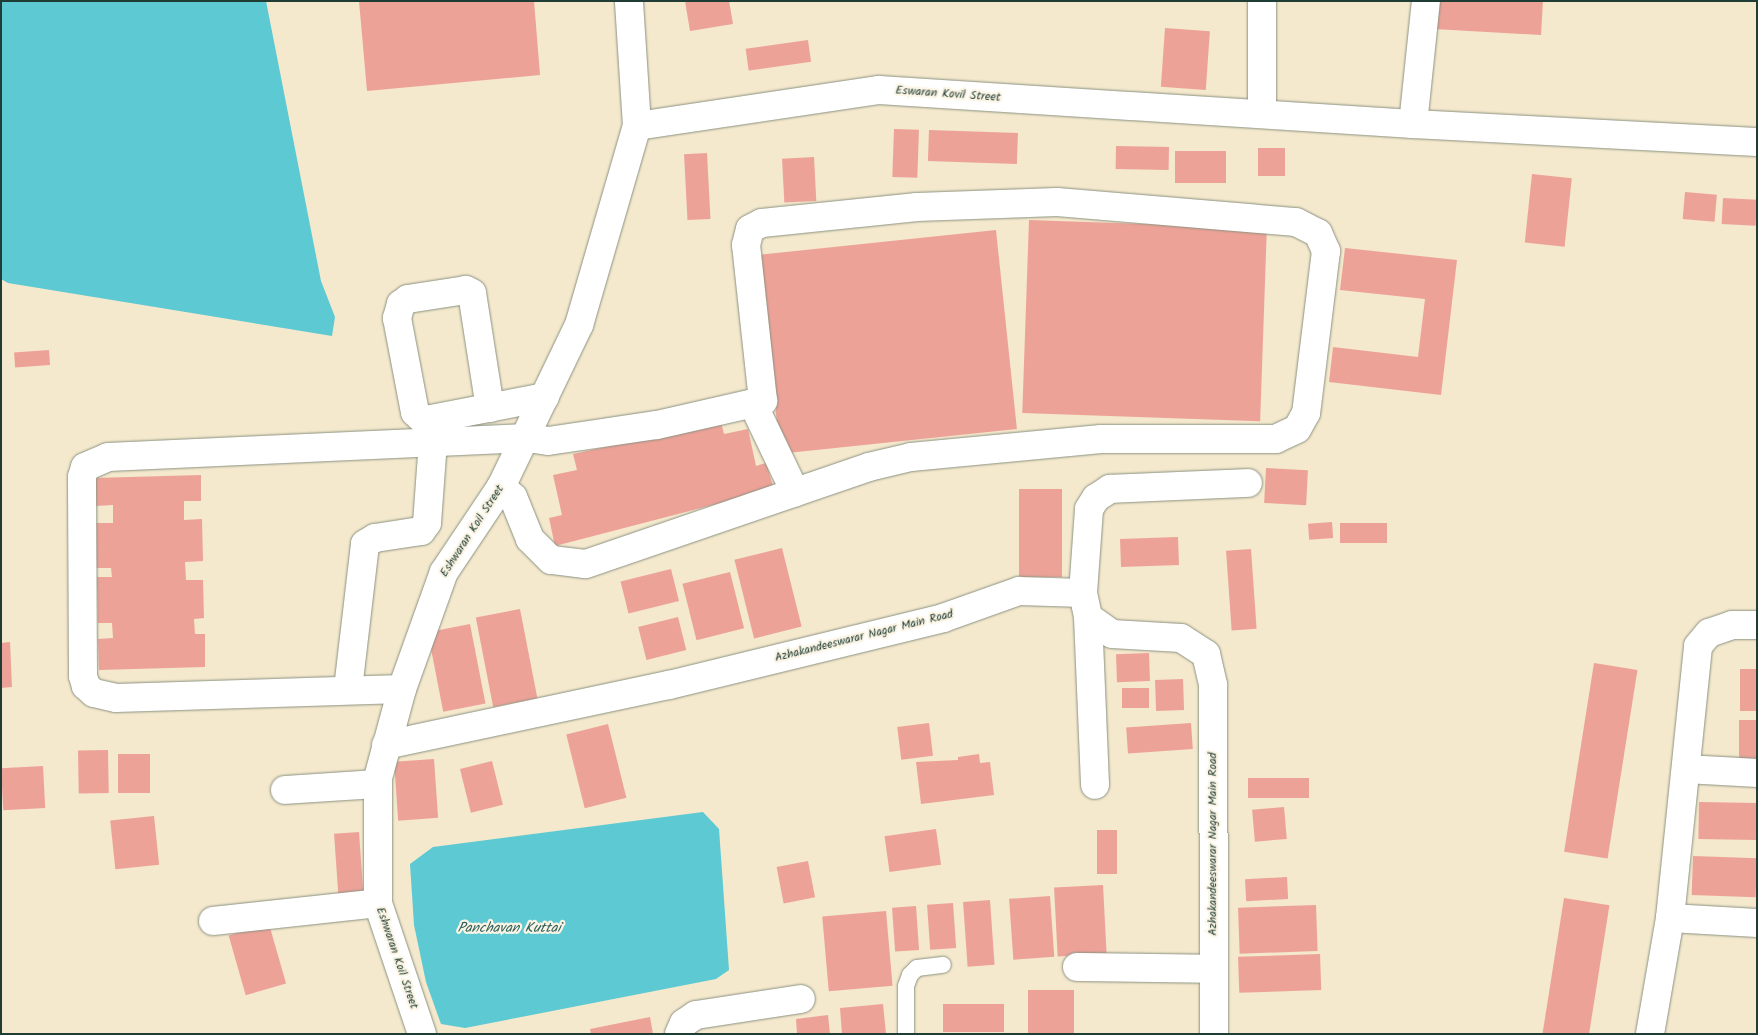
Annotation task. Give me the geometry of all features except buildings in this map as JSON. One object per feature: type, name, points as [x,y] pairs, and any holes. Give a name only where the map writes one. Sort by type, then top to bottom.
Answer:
[{"type":"street","name":"Eshwaran Koil Street","points":[[422,1034],[378,903],[378,784],[386,745],[402,689],[444,572],[501,487],[527,438],[579,325],[637,126],[629,1]]},
{"type":"street","points":[[1262,1],[1262,114]]},
{"type":"street","points":[[1413,124],[1426,1]]},
{"type":"street","name":"Eswaran Kovil Street","points":[[637,126],[879,90],[1413,124],[1757,142]]},
{"type":"street","points":[[402,689],[348,688],[116,698],[94,693],[86,686],[83,676],[82,477],[85,466],[108,457],[527,438],[548,441],[648,427],[752,404],[763,400],[746,245],[750,229],[762,223],[917,207],[1057,202],[1296,222],[1318,233],[1326,251],[1306,413],[1297,429],[1276,439],[1101,439],[911,456],[869,466],[585,564],[551,560],[530,539],[513,497],[501,487]]},
{"type":"street","points":[[490,408],[472,293],[466,290],[408,299],[401,304],[396,318],[415,412],[426,420],[545,398]]},
{"type":"street","points":[[752,404],[795,492]]},
{"type":"street","points":[[348,688],[365,544],[375,538],[421,531],[427,523],[433,442]]},
{"type":"street","points":[[1095,785],[1085,605],[1089,509],[1096,498],[1110,489],[1248,483]]},
{"type":"street","name":"Azhakandeeswarar Nagar Main Road","points":[[386,745],[707,676],[942,618],[1019,591],[1085,605],[1112,634],[1180,638],[1206,654],[1213,685],[1212,969],[1214,1034]]},
{"type":"street","points":[[1650,1034],[1670,918],[1698,646],[1710,633],[1732,624],[1757,625]]},
{"type":"street","points":[[1686,769],[1757,773]]},
{"type":"street","points":[[285,790],[378,784]]},
{"type":"street","points":[[214,921],[378,903]]},
{"type":"street","points":[[1670,918],[1757,923]]},
{"type":"street","points":[[1077,967],[1212,969]]},
{"type":"street","points":[[680,1034],[684,1023],[696,1014],[801,998]]},
{"type":"lane","points":[[906,1034],[906,986],[910,975],[917,968],[943,965]]},
{"type":"water","points":[[1,1],[266,1],[321,281],[335,317],[332,336],[8,283],[1,279]]},
{"type":"water","name":"Panchavan Kuttai","points":[[703,812],[719,829],[729,970],[716,979],[465,1028],[441,1024],[426,982],[414,925],[410,864],[433,847]]}]
